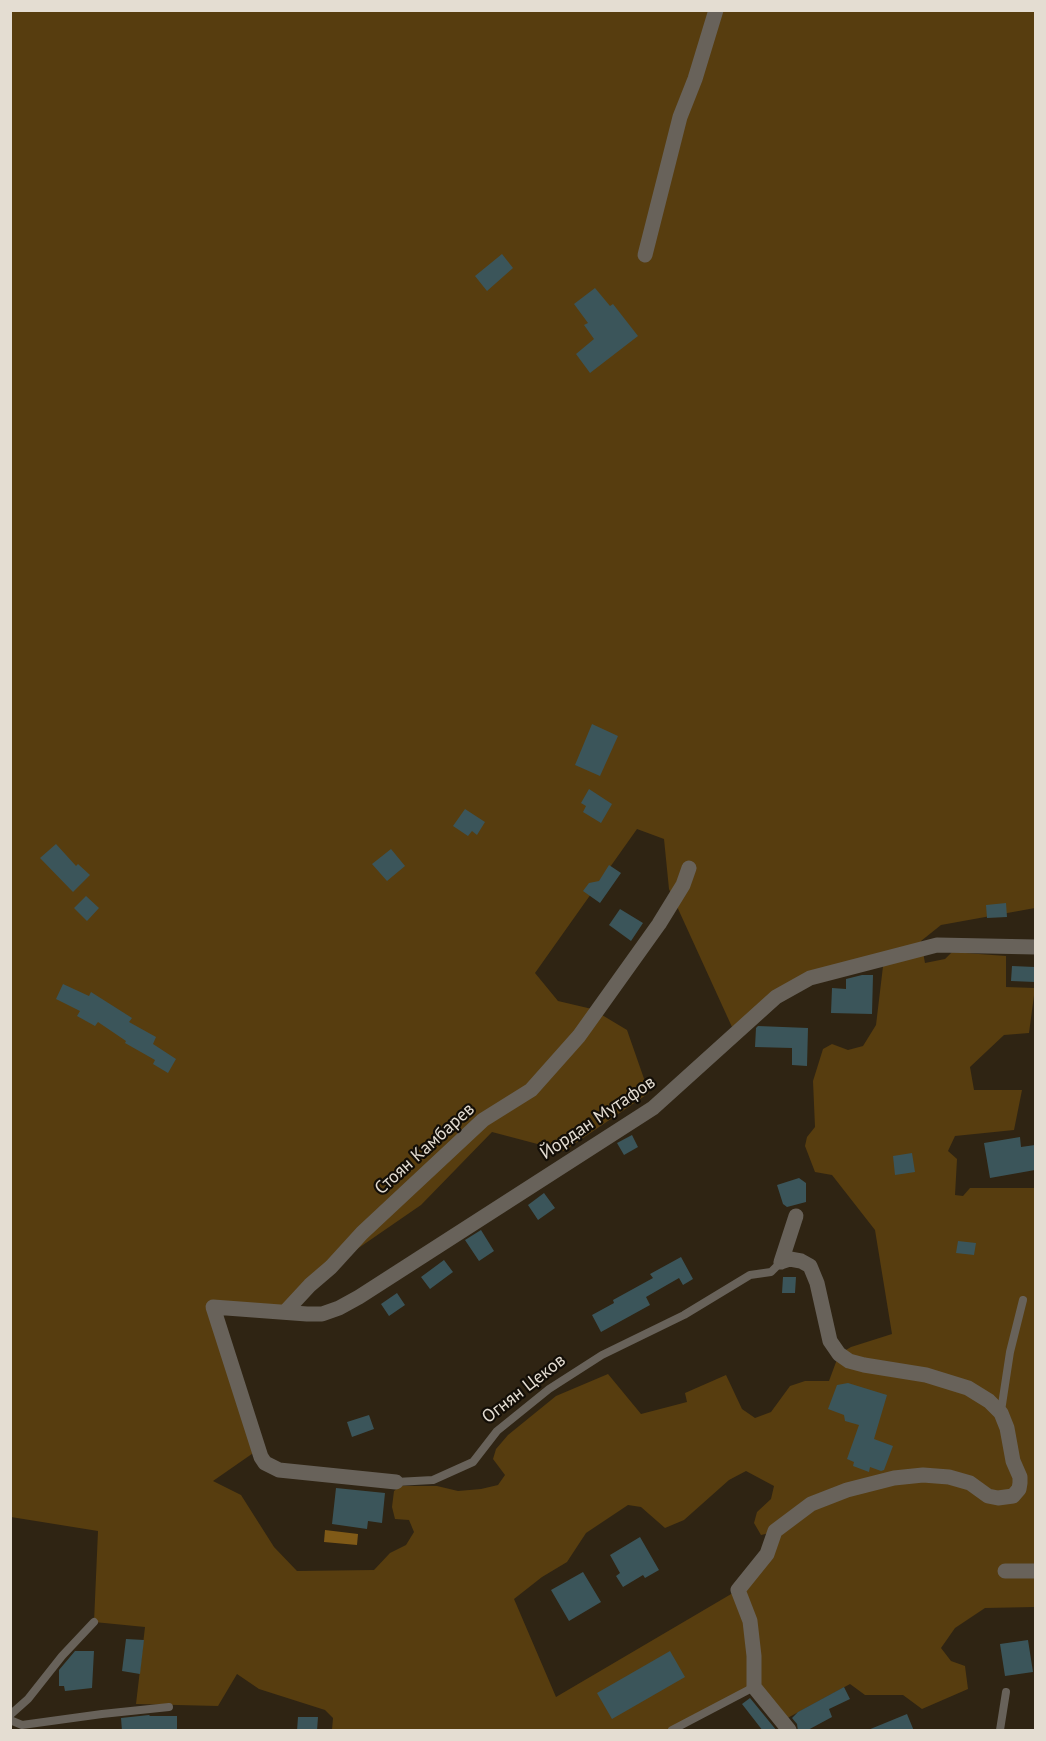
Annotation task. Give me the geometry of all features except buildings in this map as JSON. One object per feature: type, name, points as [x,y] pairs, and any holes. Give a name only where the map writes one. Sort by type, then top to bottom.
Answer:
[{"type":"street","points":[[645,255],[680,117],[695,80],[716,10]]},
{"type":"street","name":"Стоян Камбарев","points":[[285,1312],[362,1233],[483,1120],[531,1090],[579,1036],[653,933],[683,885],[689,868]]},
{"type":"street","name":"Йордан Мутафов","points":[[213,1306],[322,1314],[360,1297],[653,1108],[776,997],[810,978],[937,945],[1035,947]]},
{"type":"street","points":[[781,1262],[796,1216]]},
{"type":"street","points":[[781,1262],[790,1259],[810,1266],[817,1283],[830,1341],[839,1354],[849,1361],[926,1375],[968,1388],[989,1401],[1001,1413],[1007,1428],[1012,1461],[1020,1483],[1019,1490],[1013,1496],[1004,1498],[988,1497],[970,1483],[949,1477],[908,1476],[847,1490],[811,1504],[775,1532],[767,1554],[738,1590],[750,1621],[754,1656],[754,1687],[789,1731]]},
{"type":"street","name":"Огнян Цеков","points":[[213,1306],[261,1457],[266,1463],[279,1470],[396,1482]]},
{"type":"street","points":[[1005,1571],[1035,1571]]},
{"type":"lane","name":"Огнян Цеков","points":[[396,1482],[433,1480],[473,1462],[497,1431],[549,1389],[602,1355],[684,1315],[750,1275],[771,1272],[781,1262]]},
{"type":"lane","points":[[1001,1413],[1010,1352],[1023,1300]]},
{"type":"lane","points":[[10,1715],[28,1699],[62,1656],[94,1622]]},
{"type":"lane","points":[[672,1731],[754,1687]]},
{"type":"lane","points":[[1000,1731],[1006,1692]]},
{"type":"lane","points":[[10,1720],[22,1725],[169,1707]]},
{"type":"shaded area","points":[[10,11],[1035,11],[1035,908],[941,925],[921,941],[925,963],[945,959],[952,952],[1006,956],[1006,987],[1035,988],[1029,1033],[1004,1035],[970,1067],[974,1090],[1022,1090],[1014,1130],[955,1136],[948,1151],[957,1159],[955,1195],[963,1196],[970,1188],[1036,1188],[1035,1607],[985,1608],[955,1628],[941,1648],[951,1661],[965,1666],[968,1689],[922,1709],[903,1695],[865,1695],[850,1684],[782,1721],[754,1687],[672,1730],[332,1730],[333,1718],[325,1710],[259,1689],[237,1674],[218,1706],[136,1704],[145,1627],[94,1622],[98,1531],[11,1517]],"holes":[[[637,829],[664,839],[669,889],[732,1027],[810,972],[884,958],[876,1025],[863,1046],[848,1050],[832,1044],[823,1049],[813,1081],[815,1127],[807,1137],[805,1146],[815,1172],[832,1175],[875,1230],[892,1334],[851,1347],[839,1354],[829,1381],[805,1381],[790,1386],[771,1412],[755,1418],[742,1409],[726,1375],[685,1393],[687,1402],[641,1414],[608,1374],[556,1396],[508,1435],[496,1449],[493,1459],[505,1475],[498,1485],[458,1491],[437,1486],[401,1486],[394,1491],[392,1507],[395,1519],[409,1520],[414,1532],[406,1545],[390,1553],[374,1570],[297,1571],[274,1547],[241,1495],[213,1481],[259,1449],[213,1307],[285,1312],[331,1267],[421,1205],[492,1132],[564,1151],[649,1093],[627,1030],[592,1009],[558,1001],[535,973]],[[746,1471],[774,1486],[771,1499],[757,1512],[754,1523],[761,1535],[774,1532],[738,1590],[556,1697],[514,1599],[542,1577],[567,1562],[586,1533],[628,1505],[641,1507],[665,1528],[684,1520],[729,1480]]]},
{"type":"shaded area","points":[[325,1530],[358,1534],[357,1545],[324,1542]]}]
